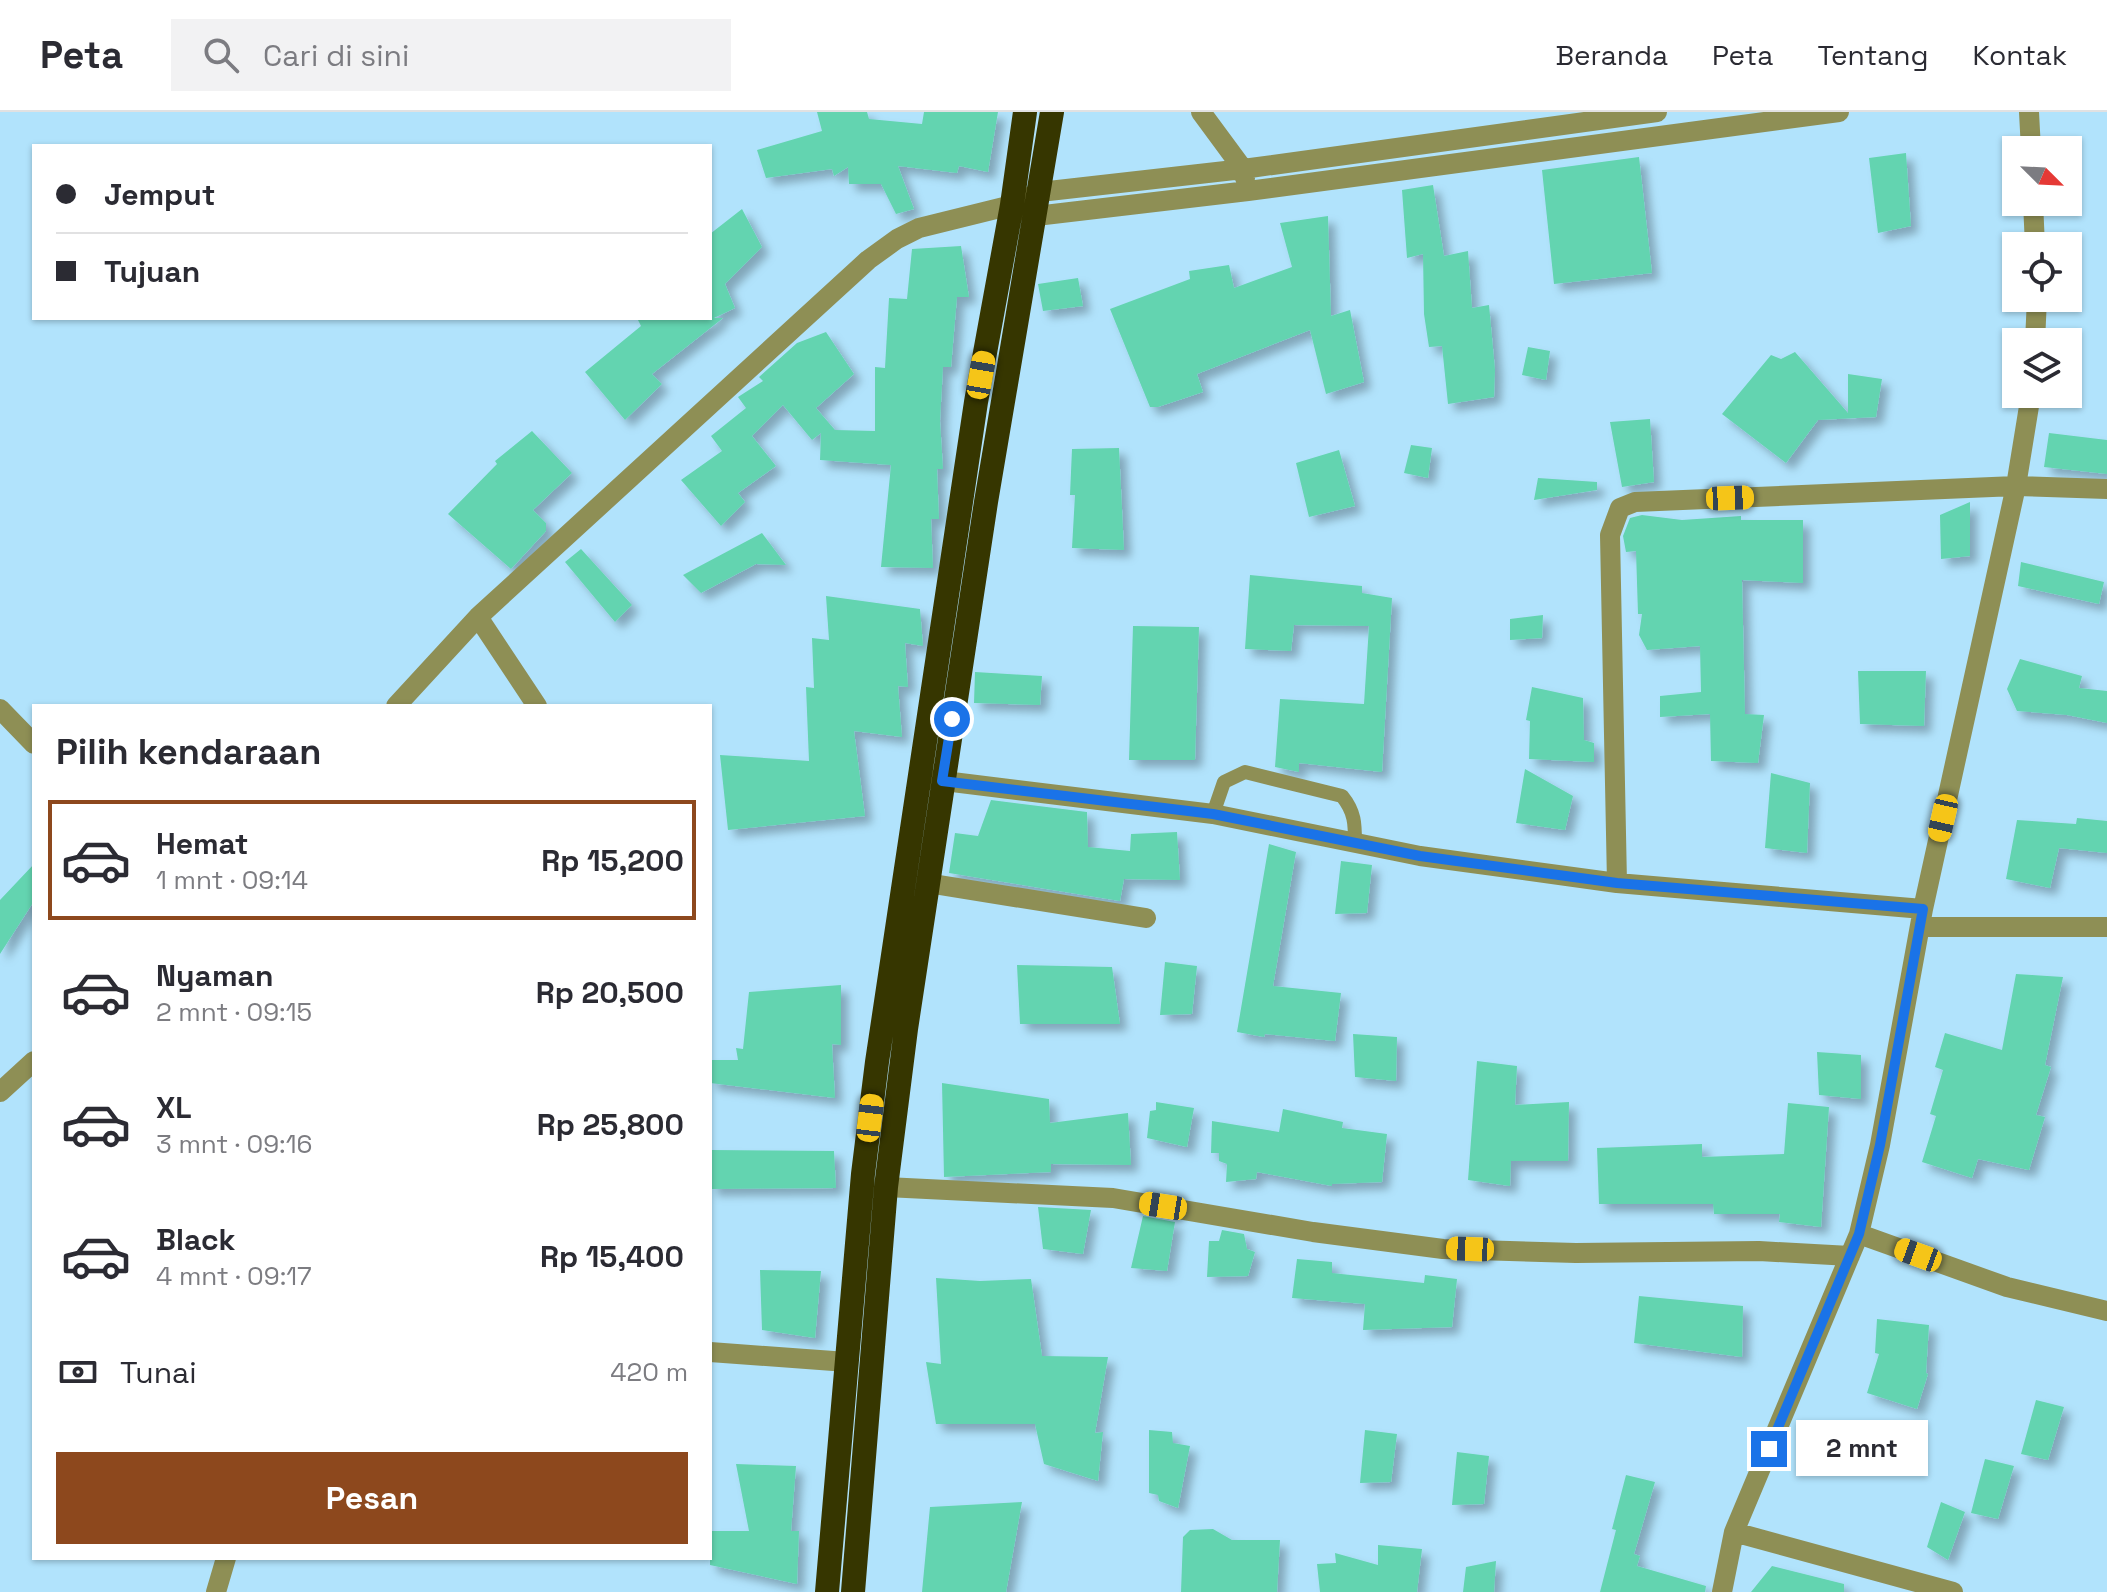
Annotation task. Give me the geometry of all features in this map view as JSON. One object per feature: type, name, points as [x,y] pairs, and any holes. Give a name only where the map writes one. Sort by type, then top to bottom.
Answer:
[{"type":"highway","points":[[853,1592],[886,1187],[927,883],[931,779],[976,402],[1012,205],[1025,112]]},
{"type":"highway","points":[[827,1592],[863,1174],[890,971],[931,779],[1036,216],[1052,112]]},
{"type":"street","points":[[1201,112],[1243,169],[1248,191]]},
{"type":"street","points":[[398,704],[478,617],[868,260],[919,228],[1012,205],[1040,192],[1243,169],[1657,112]]},
{"type":"street","points":[[1012,205],[1036,216],[1248,191],[1839,112]]},
{"type":"street","points":[[2029,112],[2030,136]]},
{"type":"street","points":[[1722,1592],[1734,1532],[1859,1234],[1880,1145],[1922,918],[2016,486],[2029,408]]},
{"type":"street","points":[[1617,883],[1610,535],[1620,508],[1635,502],[2016,486],[2107,489]]},
{"type":"street","points":[[478,617],[536,704]]},
{"type":"street","points":[[0,709],[32,742]]},
{"type":"street","points":[[931,779],[1213,814],[1420,856],[1617,883],[1922,918],[2107,927]]},
{"type":"street","points":[[927,883],[1146,918]]},
{"type":"street","points":[[0,1092],[32,1063]]},
{"type":"street","points":[[886,1187],[1113,1198],[1313,1232],[1443,1249],[1576,1253],[1759,1251],[1850,1256]]},
{"type":"street","points":[[1859,1234],[2007,1287],[2107,1311]]},
{"type":"street","points":[[712,1352],[847,1362]]},
{"type":"street","points":[[1734,1532],[1953,1592]]},
{"type":"street","points":[[216,1592],[225,1560]]},
{"type":"lane","points":[[1213,814],[1224,782],[1245,772],[1342,796],[1351,807],[1355,820],[1355,843]]},
{"type":"building","points":[[817,112],[867,112],[869,119],[922,124],[924,112],[998,112],[988,172],[959,166],[957,173],[898,166],[914,209],[896,214],[881,184],[849,184],[848,167],[834,176],[832,169],[766,178],[757,150],[822,131]]},
{"type":"building","points":[[1906,153],[1911,226],[1878,233],[1869,158]]},
{"type":"building","points":[[1639,157],[1652,273],[1554,284],[1542,170]]},
{"type":"building","points":[[1433,185],[1444,256],[1468,251],[1472,308],[1489,305],[1495,370],[1494,397],[1448,404],[1442,346],[1429,347],[1424,314],[1423,254],[1407,258],[1402,190]]},
{"type":"building","points":[[742,209],[762,247],[725,284],[735,308],[714,318],[723,318],[652,374],[662,384],[625,420],[585,372],[641,326],[638,320],[712,320],[712,232]]},
{"type":"building","points":[[1328,216],[1331,316],[1350,310],[1364,382],[1326,394],[1310,330],[1197,374],[1203,392],[1150,407],[1110,309],[1190,279],[1189,271],[1229,265],[1234,288],[1292,267],[1280,223]]},
{"type":"building","points":[[961,246],[969,297],[957,297],[951,367],[943,367],[940,421],[943,469],[937,469],[939,519],[931,519],[933,568],[881,567],[891,465],[820,460],[821,433],[812,440],[783,405],[752,436],[776,466],[738,493],[745,502],[721,526],[681,480],[722,451],[711,436],[746,408],[738,397],[763,381],[759,377],[797,343],[826,332],[854,374],[816,408],[835,430],[875,431],[875,367],[885,368],[889,298],[907,299],[912,249]]},
{"type":"building","points":[[1078,278],[1083,306],[1043,311],[1038,284]]},
{"type":"building","points":[[1528,347],[1550,351],[1546,380],[1522,375]]},
{"type":"building","points":[[1795,352],[1848,413],[1848,374],[1882,379],[1876,417],[1818,420],[1786,463],[1722,414],[1771,355],[1781,359]]},
{"type":"building","points":[[1650,419],[1654,482],[1622,487],[1610,422]]},
{"type":"building","points":[[532,431],[572,473],[533,510],[546,523],[546,531],[511,569],[448,514],[497,464],[495,461]]},
{"type":"building","points":[[2049,433],[2107,440],[2107,474],[2044,467]]},
{"type":"building","points":[[1411,445],[1432,448],[1428,478],[1404,473]]},
{"type":"building","points":[[1119,448],[1124,550],[1072,548],[1075,495],[1070,495],[1072,449]]},
{"type":"building","points":[[1339,450],[1355,506],[1309,517],[1296,463]]},
{"type":"building","points":[[1538,478],[1597,482],[1597,490],[1534,500]]},
{"type":"building","points":[[1970,502],[1970,556],[1941,559],[1940,515]]},
{"type":"building","points":[[1642,515],[1682,520],[1741,516],[1741,520],[1803,520],[1803,583],[1742,580],[1745,714],[1764,715],[1758,763],[1711,761],[1710,714],[1660,717],[1660,696],[1701,692],[1700,646],[1647,650],[1639,635],[1642,614],[1638,614],[1636,551],[1626,552],[1623,536],[1630,518]]},
{"type":"building","points":[[762,533],[786,565],[756,564],[701,593],[683,575]]},
{"type":"building","points":[[581,549],[632,605],[615,622],[565,562]]},
{"type":"building","points":[[2021,562],[2104,582],[2099,604],[2018,586]]},
{"type":"building","points":[[1250,575],[1362,586],[1362,593],[1392,598],[1382,772],[1299,763],[1299,772],[1275,767],[1280,699],[1364,704],[1369,626],[1294,625],[1291,651],[1245,649]]},
{"type":"building","points":[[826,596],[920,609],[923,646],[905,643],[908,687],[898,686],[902,737],[854,731],[865,816],[728,830],[720,755],[809,761],[806,687],[814,688],[812,638],[829,640]]},
{"type":"building","points":[[1543,615],[1542,638],[1510,640],[1510,619]]},
{"type":"building","points":[[1133,626],[1199,627],[1195,760],[1129,760]]},
{"type":"building","points":[[2020,659],[2082,676],[2079,688],[2107,691],[2107,723],[2067,715],[2017,711],[2007,689]]},
{"type":"building","points":[[1858,671],[1926,671],[1924,726],[1860,724]]},
{"type":"building","points":[[975,672],[1042,676],[1040,705],[974,703]]},
{"type":"building","points":[[1532,687],[1583,698],[1584,740],[1594,743],[1594,762],[1529,759],[1530,721],[1526,720]]},
{"type":"building","points":[[1525,769],[1573,796],[1565,830],[1516,823]]},
{"type":"building","points":[[1771,773],[1810,783],[1807,853],[1765,848]]},
{"type":"building","points":[[991,800],[1087,812],[1088,847],[1130,851],[1131,834],[1177,832],[1180,880],[1124,879],[1120,901],[949,873],[955,833],[978,836]]},
{"type":"building","points":[[2077,818],[2107,821],[2107,853],[2059,848],[2050,888],[2006,879],[2017,820],[2076,824]]},
{"type":"building","points":[[1269,844],[1296,852],[1273,986],[1341,993],[1335,1041],[1265,1034],[1264,1037],[1237,1032]]},
{"type":"building","points":[[1341,861],[1372,865],[1367,913],[1335,914]]},
{"type":"building","points":[[32,866],[32,904],[0,954],[0,900]]},
{"type":"building","points":[[1165,962],[1197,966],[1192,1014],[1160,1015]]},
{"type":"building","points":[[1017,965],[1112,967],[1120,1024],[1020,1024]]},
{"type":"building","points":[[2016,974],[2063,977],[2045,1065],[2051,1067],[2036,1115],[2045,1117],[2029,1170],[1978,1159],[1972,1178],[1922,1162],[1936,1116],[1930,1114],[1943,1070],[1935,1067],[1945,1033],[2002,1050]]},
{"type":"building","points":[[841,985],[841,1045],[832,1044],[835,1098],[712,1083],[712,1060],[738,1060],[736,1048],[743,1049],[749,992]]},
{"type":"building","points":[[1353,1034],[1397,1037],[1396,1081],[1355,1077]]},
{"type":"building","points":[[1817,1052],[1861,1055],[1861,1099],[1819,1095]]},
{"type":"building","points":[[1477,1061],[1517,1066],[1515,1105],[1569,1102],[1568,1161],[1511,1161],[1510,1186],[1468,1180]]},
{"type":"building","points":[[942,1083],[1049,1099],[1050,1123],[1128,1113],[1131,1165],[1051,1164],[1051,1172],[944,1177]]},
{"type":"building","points":[[1156,1102],[1194,1108],[1187,1147],[1147,1138],[1150,1111],[1156,1110]]},
{"type":"building","points":[[1788,1103],[1829,1107],[1821,1227],[1779,1222],[1780,1214],[1714,1214],[1713,1204],[1599,1204],[1597,1148],[1702,1144],[1702,1157],[1784,1154]]},
{"type":"building","points":[[1283,1109],[1343,1122],[1342,1128],[1387,1134],[1382,1182],[1332,1186],[1257,1172],[1256,1179],[1226,1182],[1227,1164],[1219,1161],[1219,1153],[1211,1153],[1212,1121],[1279,1132]]},
{"type":"building","points":[[712,1150],[834,1151],[836,1188],[712,1189]]},
{"type":"building","points":[[1038,1207],[1091,1210],[1083,1254],[1043,1249]]},
{"type":"building","points":[[1143,1216],[1175,1222],[1167,1271],[1131,1268]]},
{"type":"building","points":[[1222,1230],[1244,1234],[1247,1249],[1255,1252],[1248,1276],[1207,1277],[1209,1241],[1219,1241]]},
{"type":"building","points":[[1297,1259],[1332,1262],[1332,1273],[1424,1283],[1425,1275],[1457,1279],[1452,1327],[1363,1330],[1365,1304],[1292,1298]]},
{"type":"building","points":[[760,1270],[821,1271],[815,1338],[762,1330]]},
{"type":"building","points":[[936,1278],[980,1281],[1031,1279],[1042,1356],[1108,1357],[1095,1433],[1103,1432],[1098,1481],[1044,1464],[1035,1424],[936,1424],[926,1362],[941,1364]]},
{"type":"building","points":[[1639,1296],[1743,1306],[1742,1357],[1634,1343]]},
{"type":"building","points":[[1877,1319],[1929,1325],[1928,1374],[1917,1409],[1867,1393],[1879,1354],[1875,1353]]},
{"type":"building","points":[[2036,1400],[2064,1407],[2048,1460],[2021,1454]]},
{"type":"building","points":[[1149,1430],[1172,1432],[1173,1443],[1190,1446],[1178,1508],[1159,1501],[1158,1495],[1149,1493]]},
{"type":"building","points":[[1365,1430],[1397,1434],[1391,1482],[1360,1483]]},
{"type":"building","points":[[1457,1452],[1489,1456],[1484,1504],[1452,1505]]},
{"type":"building","points":[[1985,1459],[2014,1466],[1998,1519],[1971,1513]]},
{"type":"building","points":[[736,1464],[796,1466],[791,1531],[799,1531],[797,1584],[710,1565],[712,1531],[749,1531]]},
{"type":"building","points":[[1626,1475],[1655,1482],[1634,1554],[1640,1556],[1637,1566],[1706,1586],[1705,1592],[1600,1592]]},
{"type":"building","points":[[1022,1502],[1006,1592],[922,1592],[930,1507]]},
{"type":"building","points":[[1941,1502],[1965,1512],[1948,1560],[1927,1547]]},
{"type":"building","points":[[1213,1529],[1232,1540],[1280,1540],[1277,1592],[1181,1592],[1183,1537],[1190,1530]]},
{"type":"building","points":[[1378,1545],[1422,1549],[1417,1592],[1320,1592],[1317,1564],[1336,1563],[1335,1553],[1378,1565]]},
{"type":"building","points":[[1496,1561],[1494,1592],[1463,1592],[1466,1567]]},
{"type":"building","points":[[1772,1566],[1844,1584],[1844,1592],[1751,1592]]},
{"type":"route","points":[[952,719],[942,781],[1213,814],[1420,856],[1617,883],[1923,909],[1880,1145],[1859,1234],[1769,1449]]}]
